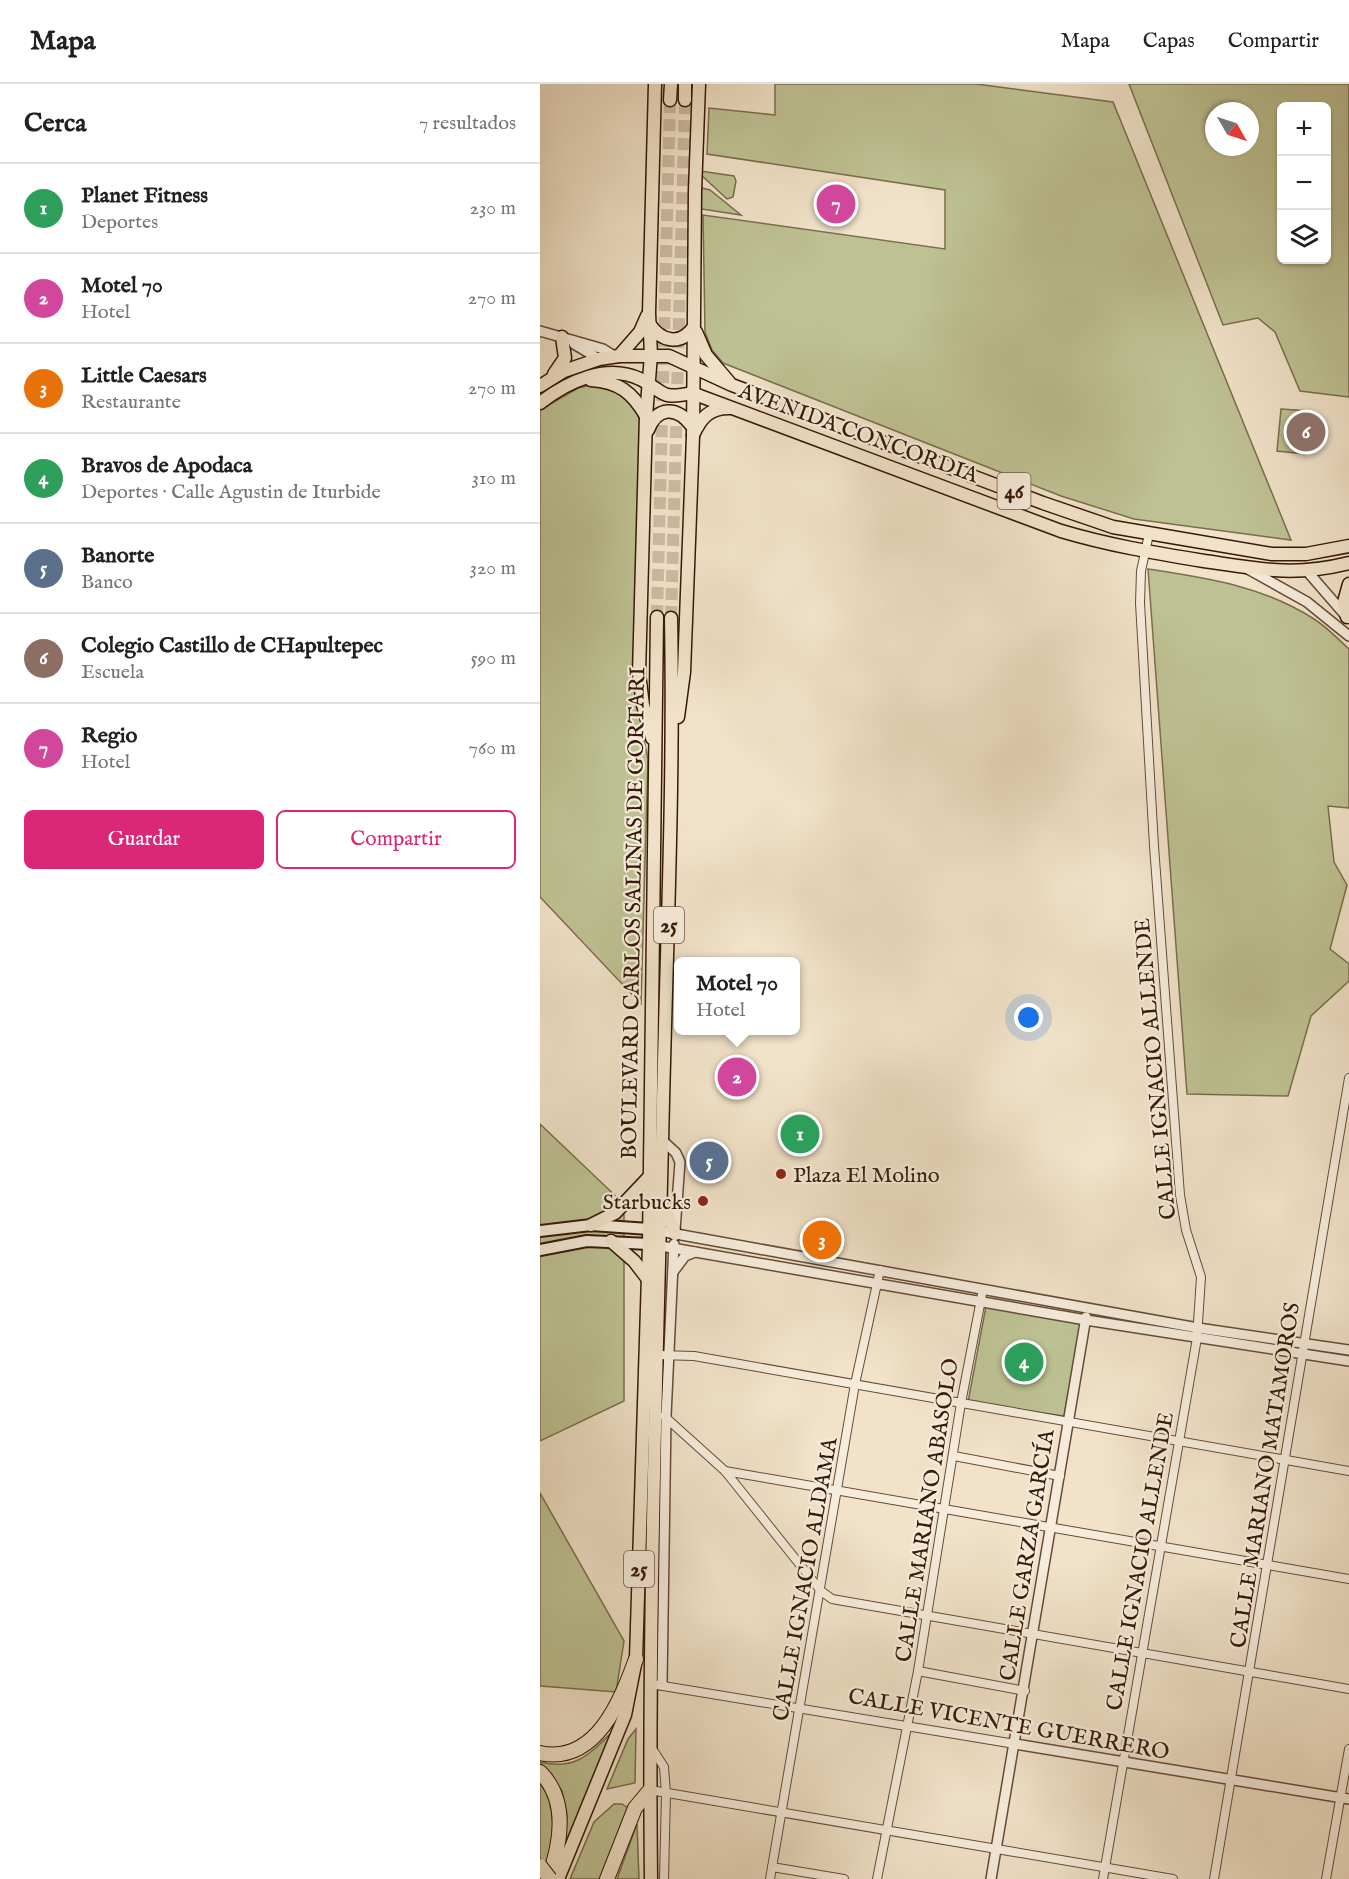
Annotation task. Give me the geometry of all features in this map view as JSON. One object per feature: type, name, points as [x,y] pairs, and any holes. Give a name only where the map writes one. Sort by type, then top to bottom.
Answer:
[{"type":"highway","points":[[540,1753],[565,1753],[587,1743],[595,1736],[611,1716],[636,1659]]},
{"type":"highway","points":[[540,1772],[553,1787],[560,1813],[558,1844],[549,1879]]},
{"type":"highway","points":[[607,1879],[635,1808],[650,1790]]},
{"type":"highway","points":[[540,1866],[549,1879]]},
{"type":"main road","points":[[654,745],[646,722],[639,674],[648,430],[646,416],[651,355],[649,319],[655,84]]},
{"type":"main road","points":[[670,100],[671,84]]},
{"type":"main road","points":[[685,84],[685,100]]},
{"type":"main road","points":[[674,745],[683,688],[692,431],[699,84]]},
{"type":"main road","points":[[649,319],[655,333],[669,340],[683,338],[693,325]]},
{"type":"main road","points":[[618,356],[649,319]]},
{"type":"main road","points":[[693,325],[706,355],[732,385]]},
{"type":"main road","points":[[551,378],[565,358],[563,337]]},
{"type":"main road","name":"AVENIDA CONCORDIA","points":[[540,386],[551,378],[598,359],[618,356],[669,356],[732,385],[1077,515],[1149,534],[1272,554],[1306,554],[1349,546]]},
{"type":"main road","name":"AVENIDA CONCORDIA","points":[[540,404],[564,386],[581,379],[610,372],[632,376],[672,397],[692,393],[1061,531],[1144,552],[1246,568],[1307,571],[1349,563]]},
{"type":"main road","points":[[581,379],[619,385],[630,393],[646,416]]},
{"type":"main road","points":[[692,431],[702,417],[711,411],[726,408],[739,410]]},
{"type":"main road","points":[[648,430],[661,411],[669,410],[680,412],[692,431]]},
{"type":"main road","points":[[1272,554],[1307,571]]},
{"type":"main road","points":[[1348,619],[1344,602],[1349,584]]},
{"type":"main road","name":"BOULEVARD CARLOS SALINAS DE GORTARI","points":[[651,1879],[650,1746],[657,1685],[660,1416],[663,1355],[662,1246],[655,1230],[650,1176],[657,617]]},
{"type":"main road","name":"BOULEVARD CARLOS SALINAS DE GORTARI","points":[[655,1230],[662,1184],[674,745],[671,618]]},
{"type":"main road","points":[[591,1225],[615,1214],[650,1176]]},
{"type":"main road","points":[[662,1184],[667,1214],[675,1234]]},
{"type":"main road","points":[[540,1231],[591,1225],[655,1230]]},
{"type":"main road","points":[[540,1250],[586,1240],[662,1246]]},
{"type":"main road","points":[[611,1241],[634,1261],[647,1278]]},
{"type":"main road","name":"BOULEVARD CARLOS SALINAS DE GORTARI","points":[[558,1879],[625,1715],[636,1659],[647,1278],[662,1246]]},
{"type":"street","points":[[540,331],[603,349],[618,356]]},
{"type":"street","points":[[563,337],[598,359]]},
{"type":"street","name":"CALLE IGNACIO ALLENDE","points":[[1104,1879],[1197,1333],[1201,1277],[1186,1230],[1180,1195],[1154,846],[1140,603],[1141,571],[1149,534]]},
{"type":"street","points":[[1246,568],[1307,602],[1349,636]]},
{"type":"street","points":[[1307,571],[1348,619]]},
{"type":"street","name":"CALLE MARIANO MATAMOROS","points":[[1214,1879],[1349,1078]]},
{"type":"street","points":[[662,1246],[675,1234],[680,1162],[676,1153],[663,1142]]},
{"type":"street","points":[[655,1230],[1088,1308],[1302,1355],[1349,1361]]},
{"type":"street","points":[[662,1246],[1086,1320],[1303,1342],[1349,1350]]},
{"type":"street","points":[[662,1246],[672,1278]]},
{"type":"street","points":[[698,1251],[689,1253],[678,1263],[672,1278],[663,1355],[694,1356],[1349,1471]]},
{"type":"street","name":"CALLE IGNACIO ALDAMA","points":[[770,1879],[855,1384],[880,1270]]},
{"type":"street","name":"CALLE MARIANO ABASOLO","points":[[877,1879],[918,1671],[961,1404],[983,1289]]},
{"type":"street","name":"CALLE GARZA GARCÍA","points":[[991,1879],[1025,1691],[1067,1421],[1088,1308]]},
{"type":"street","points":[[660,1416],[725,1471],[821,1591],[838,1600],[1249,1674],[1349,1689]]},
{"type":"street","points":[[954,1456],[1060,1476]]},
{"type":"street","points":[[725,1471],[1349,1579]]},
{"type":"street","points":[[918,1671],[1025,1691]]},
{"type":"street","name":"CALLE VICENTE GUERRERO","points":[[657,1685],[1345,1798]]},
{"type":"street","points":[[650,1746],[664,1767],[666,1793],[664,1879]]},
{"type":"street","points":[[1326,1879],[1345,1798],[1349,1749]]},
{"type":"street","points":[[650,1790],[1173,1879]]},
{"type":"street","points":[[772,1867],[844,1879]]},
{"type":"green space","points":[[775,84],[976,84],[1113,102],[1291,540],[1134,519],[1061,496],[723,363],[712,350],[705,332],[703,215],[945,249],[945,190],[707,154],[709,108],[775,115]]},
{"type":"green space","points":[[1129,84],[1349,84],[1349,397],[1300,391],[1275,332],[1258,318],[1223,325]]},
{"type":"green space","points":[[700,171],[734,176],[736,181],[733,197],[727,199],[700,174]]},
{"type":"green space","points":[[702,188],[710,190],[741,215],[695,208]]},
{"type":"green space","points":[[595,384],[604,385],[624,396],[634,407],[641,423],[634,688],[648,759],[641,1004],[540,897],[540,410],[578,388]]},
{"type":"green space","points":[[1281,409],[1309,411],[1305,454],[1277,451]]},
{"type":"green space","points":[[1148,569],[1213,580],[1255,591],[1295,608],[1319,622],[1349,649],[1349,808],[1328,806],[1334,862],[1347,885],[1330,949],[1349,964],[1349,981],[1311,1016],[1288,1096],[1187,1094]]},
{"type":"green space","points":[[540,1124],[624,1204],[624,1401],[540,1441]]},
{"type":"green space","points":[[986,1306],[1081,1323],[1064,1416],[968,1402]]},
{"type":"green space","points":[[540,1493],[624,1641],[616,1692],[540,1686]]},
{"type":"green space","points":[[636,1729],[635,1783],[607,1789],[628,1739]]},
{"type":"green space","points":[[613,1731],[565,1848],[567,1814],[562,1791],[540,1762],[563,1764],[581,1759]]},
{"type":"green space","points":[[540,1781],[550,1801],[554,1823],[554,1835],[546,1868],[540,1857]]},
{"type":"green space","points":[[614,1804],[622,1804],[628,1808],[601,1879],[570,1879],[594,1822]]},
{"type":"green space","points":[[637,1824],[639,1879],[617,1879]]},
{"type":"tunnel","points":[[657,617],[670,100]]},
{"type":"tunnel","points":[[671,618],[685,100]]},
{"type":"place","name":"Regio","points":[[836,204]]},
{"type":"place","name":"Colegio Castillo de CHapultepec","points":[[1306,432]]},
{"type":"place","name":"Motel 70","points":[[737,1077]]},
{"type":"place","name":"Planet Fitness","points":[[800,1134]]},
{"type":"place","name":"Banorte","points":[[709,1161]]},
{"type":"place","name":"Plaza El Molino","points":[[781,1174]]},
{"type":"place","name":"Starbucks","points":[[703,1201]]},
{"type":"place","name":"Little Caesars","points":[[822,1240]]},
{"type":"place","name":"Bravos de Apodaca","points":[[1024,1362]]}]
